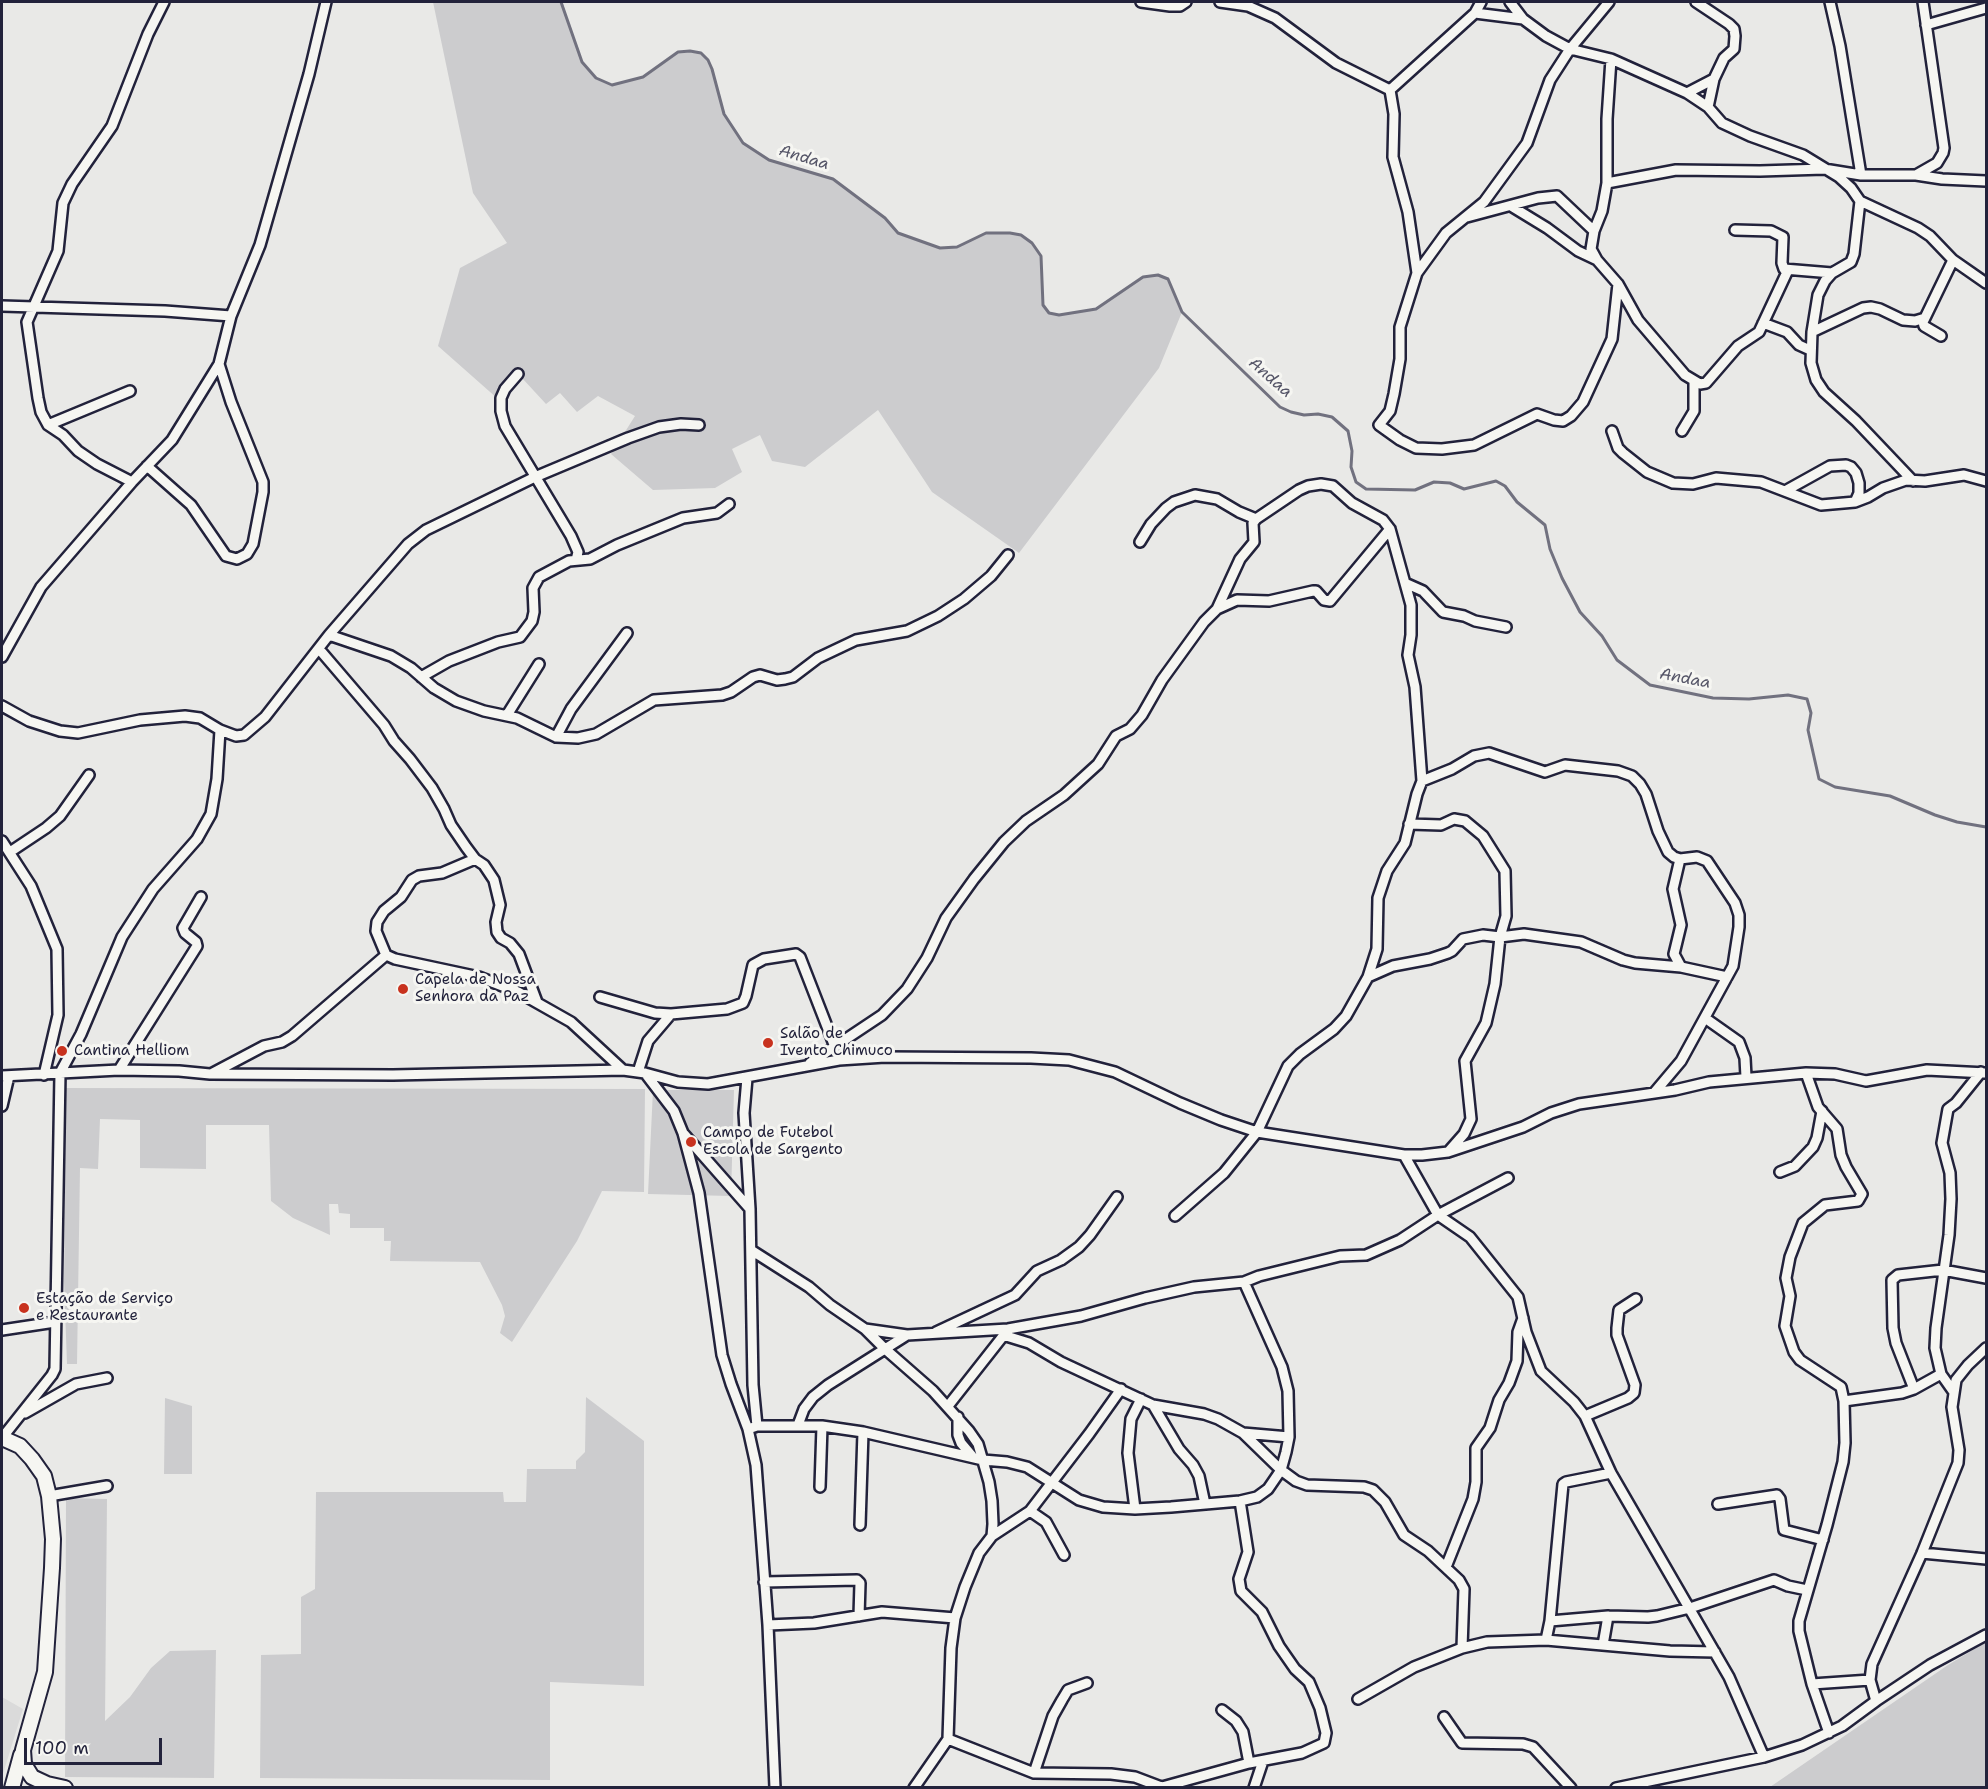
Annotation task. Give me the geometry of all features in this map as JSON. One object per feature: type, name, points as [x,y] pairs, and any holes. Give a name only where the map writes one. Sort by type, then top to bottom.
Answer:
[{"type":"main road","points":[[2,1438],[20,1446],[44,1476],[49,1496],[53,1539],[45,1672],[12,1788]]},
{"type":"main road","points":[[23,1750],[24,1764],[32,1777],[47,1784],[65,1788]]},
{"type":"street","points":[[132,482],[97,464],[78,451],[63,435],[48,426],[41,412],[38,398],[27,328],[32,308],[58,251],[63,203],[72,184],[112,126],[147,34],[164,2]]},
{"type":"street","points":[[2,657],[41,587],[132,482],[172,440],[219,364],[231,316],[260,245],[309,74],[326,2]]},
{"type":"street","points":[[1141,2],[1180,6],[1186,2]]},
{"type":"street","points":[[1220,2],[1248,6],[1275,18],[1336,63],[1390,90]]},
{"type":"street","points":[[1390,90],[1475,13],[1481,2]]},
{"type":"street","points":[[1510,2],[1523,19],[1546,36],[1570,48],[1611,59],[1687,93],[1708,107],[1722,123],[1785,150],[1803,155],[1839,177],[1860,201],[1930,236],[1953,260],[1986,283]]},
{"type":"street","points":[[1609,2],[1570,48],[1550,80],[1527,143],[1484,202],[1446,232],[1417,273],[1400,327],[1400,359],[1390,411],[1379,425],[1416,448],[1442,449],[1474,445],[1530,416],[1541,414],[1563,421],[1571,416],[1583,402],[1612,339],[1618,284]]},
{"type":"street","points":[[1696,2],[1734,29],[1734,48],[1724,58],[1713,79],[1708,107]]},
{"type":"street","points":[[1830,2],[1840,46],[1861,175]]},
{"type":"street","points":[[1916,175],[1937,163],[1944,148],[1923,2]]},
{"type":"street","points":[[1926,25],[1986,8]]},
{"type":"street","points":[[1475,13],[1523,19]]},
{"type":"street","points":[[1611,59],[1607,119],[1607,183],[1591,249],[1597,260],[1618,284],[1638,320],[1685,375],[1694,382],[1706,383],[1738,346],[1758,332],[1788,270]]},
{"type":"street","points":[[1687,93],[1713,79]]},
{"type":"street","points":[[1390,90],[1394,114],[1393,157],[1408,213],[1417,273]]},
{"type":"street","points":[[1785,150],[1785,171]]},
{"type":"street","points":[[1937,163],[1942,179]]},
{"type":"street","points":[[1607,183],[1676,170],[1824,169],[1861,175],[1916,175],[1986,181]]},
{"type":"street","points":[[1465,217],[1538,198],[1557,196],[1594,231]]},
{"type":"street","points":[[1860,201],[1853,259],[1832,273],[1818,295],[1810,350],[1816,380],[1824,392],[1856,421],[1913,481]]},
{"type":"street","points":[[1511,206],[1547,228],[1578,251],[1597,260]]},
{"type":"street","points":[[1735,230],[1771,231],[1783,237],[1782,266],[1788,270],[1832,273]]},
{"type":"street","points":[[1941,336],[1924,327],[1925,318],[1953,260]]},
{"type":"street","points":[[2,306],[165,310],[231,316]]},
{"type":"street","points":[[1812,332],[1863,308],[1871,307],[1903,320],[1915,321],[1925,318]]},
{"type":"street","points":[[1763,323],[1787,332],[1794,341],[1810,350]]},
{"type":"street","points":[[147,466],[191,505],[226,556],[237,559],[247,554],[253,544],[263,482],[231,402],[219,364]]},
{"type":"street","points":[[518,374],[501,398],[501,411],[505,426],[571,536],[578,552],[576,560]]},
{"type":"street","points":[[1682,431],[1694,411],[1694,382]]},
{"type":"street","points":[[48,426],[130,392]]},
{"type":"street","points":[[2,706],[29,721],[60,731],[78,733],[140,720],[185,716],[200,718],[236,736],[244,735],[265,717],[329,635],[408,544],[426,530],[535,477],[628,438],[659,428],[699,424]]},
{"type":"street","points":[[1612,431],[1618,448],[1623,453],[1647,472],[1673,483],[1683,485],[1709,478],[1761,482],[1821,505],[1855,502],[1896,482],[1964,475],[1986,481]]},
{"type":"street","points":[[1785,491],[1830,466],[1846,465],[1856,473],[1859,483],[1859,493],[1855,502]]},
{"type":"street","points":[[805,1066],[882,1015],[907,989],[927,958],[946,918],[1004,842],[1026,821],[1064,795],[1098,764],[1116,736],[1130,729],[1142,715],[1162,680],[1204,622],[1217,609],[1240,559],[1254,542],[1253,523],[1256,519],[1308,486],[1321,484],[1333,486],[1352,503],[1383,520],[1390,529],[1406,583],[1412,620],[1408,655],[1415,687],[1422,781],[1405,843],[1387,871],[1378,898],[1377,949],[1368,976],[1346,1016],[1334,1029],[1300,1054],[1288,1066],[1257,1132],[1224,1173],[1174,1216]]},
{"type":"street","points":[[1140,542],[1150,524],[1166,508],[1174,502],[1195,495],[1216,499],[1256,519]]},
{"type":"street","points":[[421,677],[449,661],[498,642],[517,639],[532,621],[533,588],[536,581],[569,561],[590,559],[617,545],[683,518],[717,513],[729,504]]},
{"type":"street","points":[[1217,609],[1237,600],[1269,601],[1313,591],[1316,591],[1324,600],[1330,601],[1390,529]]},
{"type":"street","points":[[329,635],[391,656],[456,701],[484,711],[507,715],[556,737],[578,738],[596,734],[654,700],[722,696],[760,675],[777,680],[793,677],[818,658],[856,640],[907,631],[938,616],[964,599],[991,576],[1008,555]]},
{"type":"street","points":[[1406,583],[1423,591],[1443,612],[1506,627]]},
{"type":"street","points":[[556,737],[571,709],[627,633]]},
{"type":"street","points":[[319,649],[416,766],[440,802],[451,825],[475,859],[484,865],[494,880],[500,898],[496,932],[519,954],[537,1002]]},
{"type":"street","points":[[507,715],[539,664]]},
{"type":"street","points":[[2,1438],[52,1375],[55,1368],[60,1073],[76,1044],[122,938],[153,889],[196,839],[211,814],[217,779],[220,730]]},
{"type":"street","points":[[1422,781],[1452,769],[1474,756],[1489,753],[1545,772],[1565,765],[1618,771],[1632,776],[1640,784],[1668,852],[1680,859],[1696,857],[1707,861],[1735,903],[1739,915],[1733,966],[1681,1061],[1654,1093]]},
{"type":"street","points":[[10,852],[60,816],[89,775]]},
{"type":"street","points":[[1409,824],[1441,825],[1454,819],[1461,820],[1483,836],[1505,871],[1506,916],[1500,937],[1495,984],[1486,1023],[1465,1061],[1471,1119],[1464,1134],[1448,1152]]},
{"type":"street","points":[[2,840],[31,886],[57,949],[58,1015],[44,1075]]},
{"type":"street","points":[[475,859],[441,873],[418,876],[412,880],[401,897],[384,911],[377,922],[376,931],[386,955],[395,959],[479,977],[518,992],[572,1022],[623,1070]]},
{"type":"street","points":[[1680,859],[1673,889],[1681,925],[1674,954],[1682,967]]},
{"type":"street","points":[[119,1070],[196,946],[196,942],[185,933],[183,928],[201,897]]},
{"type":"street","points":[[1368,976],[1393,966],[1448,953],[1463,939],[1483,935],[1500,937],[1524,934],[1581,942],[1635,963],[1682,967],[1727,977]]},
{"type":"street","points":[[600,997],[671,1014],[727,1009],[743,1003],[753,965],[764,959],[796,954],[800,957],[835,1047]]},
{"type":"street","points":[[210,1074],[264,1046],[282,1042],[386,955]]},
{"type":"street","points":[[642,1073],[648,1041],[671,1014]]},
{"type":"street","points":[[1705,1018],[1739,1042],[1745,1058],[1746,1077]]},
{"type":"street","points":[[2,1106],[5,1076],[119,1070],[210,1074],[393,1075],[623,1070],[678,1082],[708,1084],[805,1066],[885,1056],[1031,1058],[1069,1060],[1115,1072],[1180,1103],[1257,1132],[1404,1155],[1422,1155],[1448,1152],[1523,1127],[1551,1113],[1579,1104],[1675,1090],[1709,1082],[1806,1073],[1835,1074],[1866,1081],[1927,1070],[1984,1072]]},
{"type":"street","points":[[1953,1391],[1941,1374],[1935,1338],[1949,1235],[1951,1200],[1950,1173],[1942,1143],[1947,1111],[1984,1072]]},
{"type":"street","points":[[642,1073],[674,1111],[683,1133],[699,1193],[722,1355],[731,1384],[752,1427]]},
{"type":"street","points":[[1806,1073],[1822,1111],[1837,1130],[1844,1161],[1862,1194],[1858,1201],[1825,1205],[1803,1223],[1786,1278],[1790,1296],[1785,1326],[1794,1352],[1800,1360],[1841,1387],[1844,1401],[1843,1462],[1799,1621],[1812,1684],[1829,1733]]},
{"type":"street","points":[[747,1078],[744,1113],[750,1209],[752,1427],[768,1625],[775,1788]]},
{"type":"street","points":[[1780,1172],[1795,1166],[1813,1147],[1822,1111]]},
{"type":"street","points":[[683,1133],[750,1209]]},
{"type":"street","points":[[1404,1155],[1438,1215],[1470,1237],[1518,1297],[1541,1371],[1574,1402],[1585,1416],[1611,1473],[1715,1652],[1764,1757]]},
{"type":"street","points":[[865,1329],[907,1335],[1006,1332],[1081,1316],[1194,1287],[1244,1282],[1259,1276],[1340,1256],[1366,1255],[1400,1240],[1438,1215],[1508,1178]]},
{"type":"street","points":[[928,1335],[1015,1295],[1037,1271],[1061,1260],[1084,1243],[1117,1197]]},
{"type":"street","points":[[751,1250],[809,1287],[830,1305],[865,1329],[958,1417],[978,1444],[983,1460],[992,1501],[992,1536]]},
{"type":"street","points":[[1914,1389],[1896,1343],[1893,1328],[1892,1280],[1898,1275],[1943,1270],[1986,1278]]},
{"type":"street","points":[[752,1427],[822,1425],[863,1432],[983,1460],[1007,1462],[1027,1467],[1078,1500],[1103,1507],[1135,1509],[1240,1501],[1257,1497],[1268,1489],[1281,1470],[1289,1437],[1288,1390],[1282,1367],[1244,1282]]},
{"type":"street","points":[[1585,1416],[1634,1393],[1635,1385],[1617,1335],[1617,1328],[1619,1310],[1636,1299]]},
{"type":"street","points":[[1446,1567],[1473,1499],[1476,1482],[1476,1448],[1490,1428],[1499,1400],[1517,1361],[1518,1332],[1523,1318]]},
{"type":"street","points":[[2,1330],[55,1322]]},
{"type":"street","points":[[1006,1332],[1061,1362],[1153,1405],[1204,1414],[1218,1419],[1243,1432],[1281,1470],[1296,1481],[1307,1485],[1364,1487],[1373,1490],[1385,1502],[1404,1535],[1460,1580],[1464,1588],[1461,1648]]},
{"type":"street","points":[[948,1406],[1006,1332]]},
{"type":"street","points":[[798,1425],[804,1409],[813,1397],[884,1348],[907,1335]]},
{"type":"street","points":[[1876,1701],[1870,1680],[1872,1664],[1922,1553],[1958,1463],[1959,1450],[1952,1407],[1956,1380],[1961,1372],[1986,1348]]},
{"type":"street","points":[[1844,1401],[1902,1393],[1941,1374]]},
{"type":"street","points":[[15,1420],[76,1384],[107,1378]]},
{"type":"street","points":[[914,1788],[948,1739],[951,1648],[956,1618],[965,1587],[980,1553],[992,1536],[1030,1510],[1121,1389]]},
{"type":"street","points":[[1135,1509],[1128,1453],[1131,1419],[1141,1399]]},
{"type":"street","points":[[1153,1405],[1179,1449],[1199,1476],[1205,1504]]},
{"type":"street","points":[[958,1417],[958,1435],[961,1443],[972,1456]]},
{"type":"street","points":[[820,1487],[822,1425]]},
{"type":"street","points":[[860,1524],[863,1432]]},
{"type":"street","points":[[1243,1432],[1289,1437]]},
{"type":"street","points":[[1546,1640],[1550,1621],[1563,1484],[1611,1473]]},
{"type":"street","points":[[49,1496],[106,1486]]},
{"type":"street","points":[[1718,1504],[1777,1495],[1780,1499],[1784,1530],[1823,1540]]},
{"type":"street","points":[[948,1739],[1034,1773],[1111,1774],[1135,1777],[1163,1787],[1250,1763],[1302,1753],[1324,1743],[1326,1733],[1320,1708],[1309,1682],[1295,1669],[1279,1646],[1262,1612],[1240,1591],[1239,1579],[1248,1552],[1240,1501]]},
{"type":"street","points":[[1030,1510],[1046,1522],[1064,1556]]},
{"type":"street","points":[[1922,1553],[1986,1559]]},
{"type":"street","points":[[764,1582],[856,1580],[860,1583],[859,1616]]},
{"type":"street","points":[[1550,1621],[1608,1616],[1648,1617],[1690,1608],[1769,1580],[1807,1590]]},
{"type":"street","points":[[768,1625],[814,1623],[882,1612],[956,1618]]},
{"type":"street","points":[[1603,1645],[1608,1616]]},
{"type":"street","points":[[1620,1787],[1764,1757],[1802,1745],[1842,1726],[1930,1665],[1986,1635]]},
{"type":"street","points":[[1358,1699],[1414,1667],[1461,1648],[1487,1642],[1546,1640],[1670,1651],[1715,1652]]},
{"type":"street","points":[[1812,1684],[1870,1680]]},
{"type":"street","points":[[1034,1773],[1053,1716],[1062,1700],[1068,1690],[1087,1683]]},
{"type":"street","points":[[1222,1710],[1236,1721],[1243,1732],[1250,1763]]},
{"type":"street","points":[[1444,1717],[1462,1743],[1523,1744],[1533,1747],[1571,1788]]},
{"type":"street","points":[[1254,1788],[1263,1761]]},
{"type":"shaded area","points":[[433,2],[561,2],[582,62],[596,78],[612,85],[643,77],[678,52],[701,53],[708,60],[712,69],[724,114],[743,143],[769,160],[830,177],[885,218],[898,233],[940,248],[957,247],[986,233],[1021,235],[1032,243],[1041,256],[1043,305],[1049,313],[1059,315],[1095,309],[1143,277],[1158,275],[1168,279],[1182,312],[1159,368],[1019,553],[932,492],[878,410],[805,467],[772,461],[760,435],[732,449],[742,472],[715,488],[653,490],[611,454],[635,416],[598,396],[577,412],[560,393],[546,404],[522,378],[498,399],[438,346],[460,268],[507,243],[473,193]]},
{"type":"shaded area","points":[[66,1088],[645,1089],[644,1192],[602,1191],[577,1241],[512,1342],[500,1333],[505,1316],[502,1305],[480,1262],[390,1261],[391,1241],[384,1241],[384,1228],[350,1228],[350,1214],[339,1213],[338,1204],[329,1204],[330,1235],[293,1218],[271,1201],[269,1125],[206,1125],[206,1169],[140,1168],[140,1120],[100,1119],[98,1169],[80,1168],[77,1364],[67,1364],[64,1281]]},
{"type":"shaded area","name":"Campo de Futebol Escola de Sargento","points":[[653,1090],[734,1090],[731,1196],[648,1194]]},
{"type":"shaded area","points":[[586,1397],[644,1441],[644,1686],[550,1682],[550,1780],[260,1778],[261,1655],[301,1654],[301,1597],[315,1589],[316,1492],[503,1492],[504,1502],[526,1502],[527,1469],[576,1469],[576,1461],[585,1452]]},
{"type":"shaded area","points":[[165,1398],[192,1406],[192,1474],[164,1474]]},
{"type":"shaded area","points":[[66,1498],[107,1499],[105,1721],[130,1697],[151,1668],[170,1651],[216,1650],[214,1778],[65,1777]]},
{"type":"shaded area","points":[[1986,1642],[1986,1787],[1770,1787],[1948,1665]]},
{"type":"shaded area","points":[[2,1697],[23,1709],[2,1777]]},
{"type":"waterway","name":"Andaa","points":[[561,2],[582,62],[596,78],[612,85],[643,77],[678,52],[701,53],[708,60],[712,69],[724,114],[743,143],[769,160],[833,179],[885,218],[898,233],[940,248],[957,247],[986,233],[1021,235],[1032,243],[1041,256],[1043,305],[1049,313],[1059,315],[1096,309],[1143,277],[1158,275],[1168,279],[1182,312],[1280,407],[1304,415],[1318,414],[1332,417],[1348,431],[1352,451],[1351,467],[1356,482],[1366,489],[1415,490],[1434,482],[1450,483],[1464,489],[1496,481],[1505,486],[1517,502],[1545,525],[1550,549],[1580,612],[1602,636],[1617,660],[1650,685],[1713,698],[1749,699],[1788,695],[1807,699],[1811,713],[1808,730],[1819,779],[1835,787],[1890,796],[1935,815],[1986,827]]},
{"type":"place","name":"Capela de Nossa Senhora da Paz","points":[[403,989]]},
{"type":"place","name":"Salão de Ivento Chimuco","points":[[768,1043]]},
{"type":"place","name":"Cantina Helliom","points":[[62,1051]]},
{"type":"place","name":"Campo de Futebol Escola de Sargento","points":[[691,1142]]},
{"type":"place","name":"Estação de Serviço e Restaurante","points":[[24,1308]]}]
